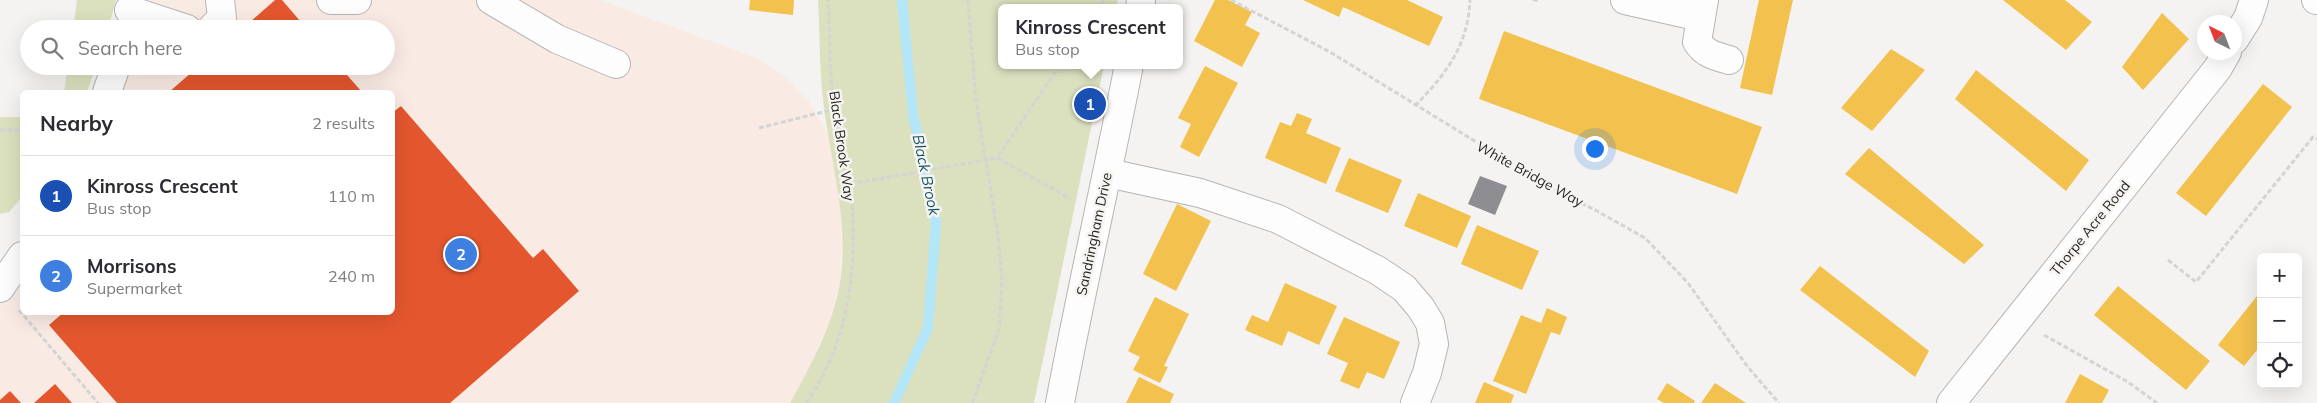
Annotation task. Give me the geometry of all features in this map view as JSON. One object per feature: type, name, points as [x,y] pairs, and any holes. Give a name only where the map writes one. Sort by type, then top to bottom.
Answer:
[{"type":"street","points":[[220,0],[222,18],[220,20]]},
{"type":"street","points":[[332,0],[357,0]]},
{"type":"street","points":[[491,0],[557,39],[616,64]]},
{"type":"street","points":[[1625,0],[1698,31],[1703,50],[1729,60]]},
{"type":"street","points":[[2242,27],[2248,18],[2254,0]]},
{"type":"street","points":[[129,13],[154,20]]},
{"type":"street","name":"Thorpe Acre Road","points":[[1951,403],[2222,60]]},
{"type":"street","name":"Sandringham Drive","points":[[1060,403],[1128,69]]},
{"type":"street","points":[[108,90],[113,75]]},
{"type":"street","points":[[1108,173],[1200,193],[1278,219],[1377,270],[1404,288],[1421,308],[1430,323],[1434,344],[1427,373],[1415,403]]},
{"type":"street","points":[[0,288],[20,259]]},
{"type":"path","name":"Black Brook Way","points":[[806,403],[829,360],[844,324],[852,277],[853,242],[850,184],[835,109],[828,0]]},
{"type":"path","points":[[968,0],[976,101],[998,234],[1002,280],[999,330],[972,403]]},
{"type":"path","name":"White Bridge Way","points":[[1232,0],[1330,52],[1551,188],[1646,238],[1688,283],[1747,366],[1779,403]]},
{"type":"path","points":[[1415,106],[1440,80],[1465,36],[1470,0]]},
{"type":"path","points":[[1533,0],[1539,0]]},
{"type":"path","points":[[997,158],[1057,69]]},
{"type":"path","points":[[759,128],[835,109]]},
{"type":"path","points":[[0,130],[20,130]]},
{"type":"path","points":[[2168,260],[2196,282],[2313,137],[2317,139]]},
{"type":"path","points":[[850,184],[997,158],[1098,214]]},
{"type":"path","points":[[0,288],[20,311]]},
{"type":"path","points":[[23,315],[98,403]]},
{"type":"path","points":[[2017,320],[2128,382],[2157,403]]},
{"type":"shaded area","points":[[132,0],[600,0],[757,58],[788,79],[808,100],[829,136],[839,190],[842,242],[839,287],[829,326],[810,367],[790,403],[0,403],[0,288],[20,259],[20,315],[395,315],[395,90],[108,90],[113,75],[395,75],[395,20],[127,20]]},
{"type":"green space","points":[[77,0],[116,0],[110,20],[74,20]]},
{"type":"green space","points":[[818,0],[1118,0],[1117,4],[998,4],[998,69],[1103,69],[1034,403],[790,403],[812,362],[831,318],[839,288],[842,264],[843,240],[841,217],[826,123],[820,62]]},
{"type":"green space","points":[[67,75],[93,75],[88,90],[64,90]]},
{"type":"green space","points":[[0,117],[20,117],[20,199],[9,212],[0,214]]},
{"type":"building: Homes","points":[[750,0],[794,0],[793,15],[749,10]]},
{"type":"building: Homes","points":[[1215,0],[1228,0],[1252,12],[1245,25],[1260,33],[1242,67],[1194,41]]},
{"type":"building: Homes","points":[[1303,0],[1407,0],[1443,17],[1429,46],[1343,7],[1339,17]]},
{"type":"building: Homes","points":[[1759,0],[1793,0],[1772,95],[1740,88]]},
{"type":"building: Homes","points":[[2003,0],[2065,0],[2092,22],[2066,50]]},
{"type":"building: Homes","points":[[2162,13],[2189,39],[2143,90],[2122,67]]},
{"type":"building: Homes","points":[[1504,31],[1762,127],[1737,194],[1479,99]]},
{"type":"building: Homes","points":[[1891,49],[1925,70],[1872,131],[1841,108]]},
{"type":"building: Homes","points":[[1205,66],[1238,83],[1199,157],[1180,147],[1191,124],[1178,118]]},
{"type":"building: Homes","points":[[1976,70],[2089,160],[2066,191],[1955,99]]},
{"type":"building: Homes","points":[[2263,84],[2292,107],[2206,216],[2176,193]]},
{"type":"building: Homes","points":[[1297,113],[1312,119],[1306,133],[1341,148],[1326,184],[1265,158],[1280,122],[1291,126]]},
{"type":"building: Homes","points":[[1869,148],[1984,245],[1964,264],[1845,174]]},
{"type":"building: Homes","points":[[1349,158],[1402,180],[1388,213],[1335,191]]},
{"type":"building: Homes","points":[[1418,193],[1471,216],[1457,248],[1404,226]]},
{"type":"building: Homes","points":[[1177,204],[1211,221],[1176,291],[1143,274]]},
{"type":"building: Homes","points":[[1477,225],[1539,251],[1522,290],[1461,264]]},
{"type":"building: Homes","points":[[1820,266],[1929,351],[1915,377],[1800,290]]},
{"type":"building: Homes","points":[[1285,283],[1337,306],[1319,345],[1288,331],[1282,346],[1245,330],[1252,315],[1268,322]]},
{"type":"building: Homes","points":[[2118,286],[2210,361],[2186,390],[2094,315]]},
{"type":"building: Homes","points":[[2257,296],[2257,350],[2244,366],[2218,345]]},
{"type":"building: Homes","points":[[1155,297],[1189,314],[1164,366],[1168,367],[1160,383],[1133,370],[1140,357],[1128,351]]},
{"type":"building: Homes","points":[[1547,308],[1567,317],[1560,335],[1551,332],[1526,394],[1493,381],[1521,315],[1541,323]]},
{"type":"building: Homes","points":[[1344,317],[1400,342],[1384,379],[1367,372],[1359,389],[1340,381],[1348,363],[1327,354]]},
{"type":"building: Homes","points":[[2080,374],[2109,390],[2102,403],[2065,403]]},
{"type":"building: Homes","points":[[1139,377],[1174,394],[1170,403],[1126,403]]},
{"type":"building: Homes","points":[[1484,382],[1514,395],[1511,403],[1475,403]]},
{"type":"building: Homes","points":[[1667,383],[1695,401],[1694,403],[1664,403],[1657,399]]},
{"type":"building: Homes","points":[[1715,383],[1746,403],[1701,403]]},
{"type":"building: Shops","points":[[275,0],[282,0],[299,20],[252,20]]},
{"type":"building: Shops","points":[[189,75],[347,75],[360,90],[171,90]]},
{"type":"building: Shops","points":[[401,106],[533,258],[543,249],[579,291],[450,403],[117,403],[49,325],[61,315],[395,315],[395,111]]},
{"type":"building: Shops","points":[[55,384],[72,403],[34,403]]},
{"type":"building: Shops","points":[[10,391],[21,403],[0,403],[0,400]]},
{"type":"building: Industry","points":[[1480,176],[1507,186],[1495,215],[1468,204]]},
{"type":"waterway","name":"Black Brook","points":[[894,403],[928,328],[936,223],[913,114],[902,0]]},
{"type":"place","name":"Kinross Crescent","points":[[1090,104]]},
{"type":"place","name":"Morrisons","points":[[461,254]]}]
